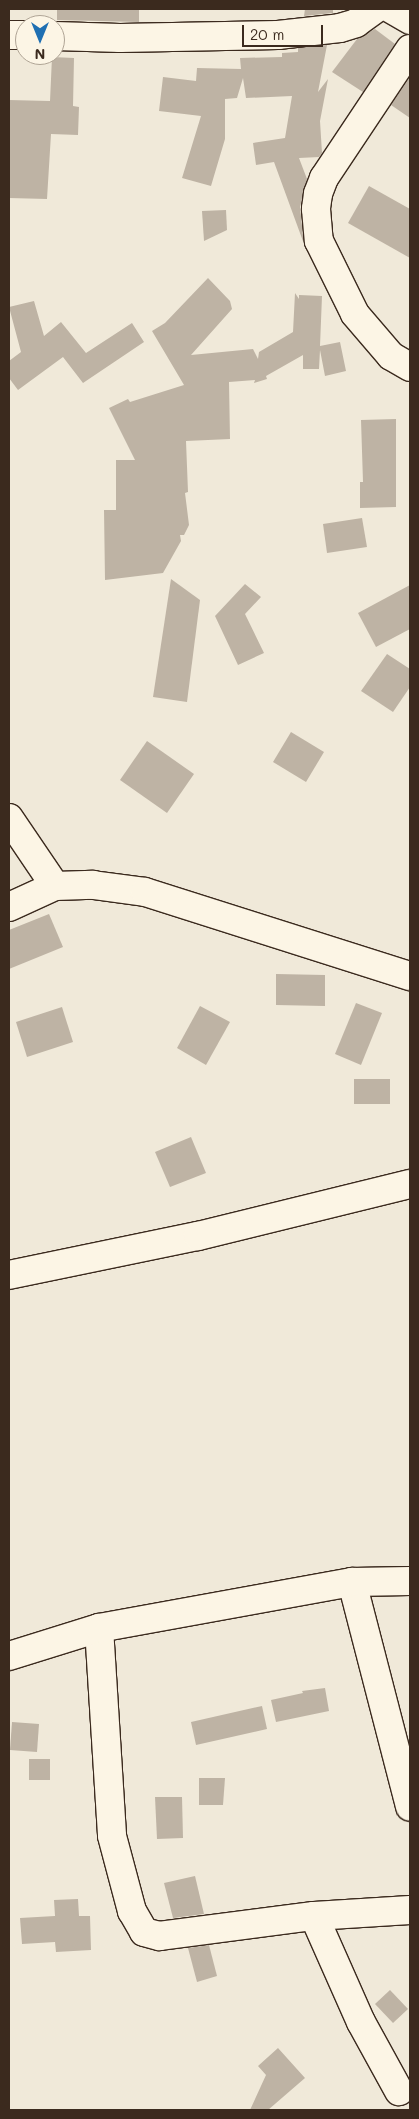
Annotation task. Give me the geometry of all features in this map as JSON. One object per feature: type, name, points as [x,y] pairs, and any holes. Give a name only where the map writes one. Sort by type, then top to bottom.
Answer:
[{"type":"street","points":[[65,36],[120,38],[278,35],[340,28],[356,23],[375,9]]},
{"type":"street","points":[[391,9],[410,20]]},
{"type":"street","points":[[410,49],[324,178],[316,209],[319,241],[355,314],[391,356],[410,367]]},
{"type":"street","points":[[9,818],[55,886]]},
{"type":"street","points":[[9,907],[55,886],[93,885],[145,892],[410,976]]},
{"type":"street","points":[[9,1275],[198,1236],[410,1184]]},
{"type":"street","points":[[9,1656],[99,1628],[352,1582],[410,1581]]},
{"type":"street","points":[[352,1582],[410,1808]]},
{"type":"street","points":[[99,1628],[112,1836],[132,1911],[144,1932],[159,1936],[314,1916],[410,1910]]},
{"type":"street","points":[[314,1916],[361,2022],[399,2091]]},
{"type":"building","points":[[57,9],[139,9],[139,22],[65,20],[65,15],[57,15]]},
{"type":"building","points":[[305,9],[333,9],[333,13],[304,16]]},
{"type":"building","points":[[375,29],[395,44],[363,92],[332,72],[357,39]]},
{"type":"building","points":[[327,45],[318,92],[328,79],[320,121],[322,153],[319,157],[299,158],[307,179],[300,207],[304,244],[274,162],[256,165],[253,143],[285,138],[292,96],[246,98],[243,78],[237,98],[225,99],[225,139],[211,186],[182,178],[201,116],[159,111],[163,77],[196,81],[197,68],[241,69],[240,58],[282,57],[282,53],[298,52],[298,48]]},
{"type":"building","points":[[65,58],[74,58],[73,106],[79,107],[78,135],[51,134],[47,199],[9,198],[9,100],[50,101],[52,65],[65,65]]},
{"type":"building","points":[[410,77],[410,118],[391,105]]},
{"type":"building","points":[[369,186],[410,209],[410,258],[348,223]]},
{"type":"building","points":[[226,210],[227,230],[204,241],[202,211]]},
{"type":"building","points":[[208,278],[230,301],[232,309],[191,355],[253,349],[258,359],[259,352],[293,332],[295,293],[299,299],[299,295],[322,296],[320,346],[340,342],[346,371],[325,376],[320,350],[319,369],[303,369],[303,355],[266,376],[267,379],[254,383],[255,380],[229,382],[230,439],[186,441],[188,492],[185,493],[189,525],[184,535],[180,535],[181,541],[163,573],[105,580],[104,510],[116,510],[116,460],[135,460],[109,408],[128,399],[130,402],[184,385],[152,331],[165,323]]},
{"type":"building","points":[[34,301],[44,336],[61,322],[86,353],[132,323],[144,342],[83,383],[63,357],[18,390],[9,378],[9,361],[21,352],[9,307]]},
{"type":"building","points":[[396,419],[396,507],[360,508],[360,482],[363,482],[361,420]]},
{"type":"building","points":[[362,518],[367,547],[327,553],[323,524]]},
{"type":"building","points":[[171,579],[200,600],[187,702],[153,697]]},
{"type":"building","points":[[245,584],[261,597],[245,614],[264,653],[238,665],[215,616]]},
{"type":"building","points":[[410,585],[410,629],[376,647],[358,613]]},
{"type":"building","points":[[387,654],[410,669],[410,687],[393,712],[361,691]]},
{"type":"building","points":[[291,732],[324,752],[306,782],[273,762]]},
{"type":"building","points":[[147,741],[194,774],[167,813],[120,780]]},
{"type":"building","points":[[49,914],[63,947],[9,969],[9,930]]},
{"type":"building","points":[[276,974],[325,975],[325,1006],[276,1005]]},
{"type":"building","points":[[356,1003],[382,1013],[361,1065],[335,1054]]},
{"type":"building","points":[[200,1006],[230,1022],[206,1065],[177,1048]]},
{"type":"building","points":[[62,1007],[73,1042],[27,1057],[16,1022]]},
{"type":"building","points":[[354,1079],[390,1079],[390,1104],[354,1104]]},
{"type":"building","points":[[191,1137],[206,1173],[170,1187],[155,1152]]},
{"type":"building","points":[[325,1688],[329,1711],[276,1722],[271,1700],[303,1693],[302,1691]]},
{"type":"building","points":[[262,1706],[267,1729],[196,1745],[191,1722]]},
{"type":"building","points":[[12,1722],[39,1724],[37,1752],[10,1750]]},
{"type":"building","points":[[29,1759],[50,1759],[50,1780],[29,1780]]},
{"type":"building","points":[[199,1778],[225,1778],[223,1805],[199,1805]]},
{"type":"building","points":[[155,1797],[182,1797],[183,1838],[157,1839]]},
{"type":"building","points":[[195,1876],[204,1914],[173,1918],[164,1883]]},
{"type":"building","points":[[78,1899],[79,1916],[90,1916],[91,1950],[56,1952],[55,1942],[22,1944],[20,1918],[55,1916],[54,1900]]},
{"type":"building","points":[[209,1945],[217,1976],[197,1982],[188,1948]]},
{"type":"building","points":[[390,1990],[408,2009],[393,2023],[375,2004]]},
{"type":"building","points":[[278,2048],[305,2078],[268,2110],[250,2110],[266,2075],[258,2066]]}]
